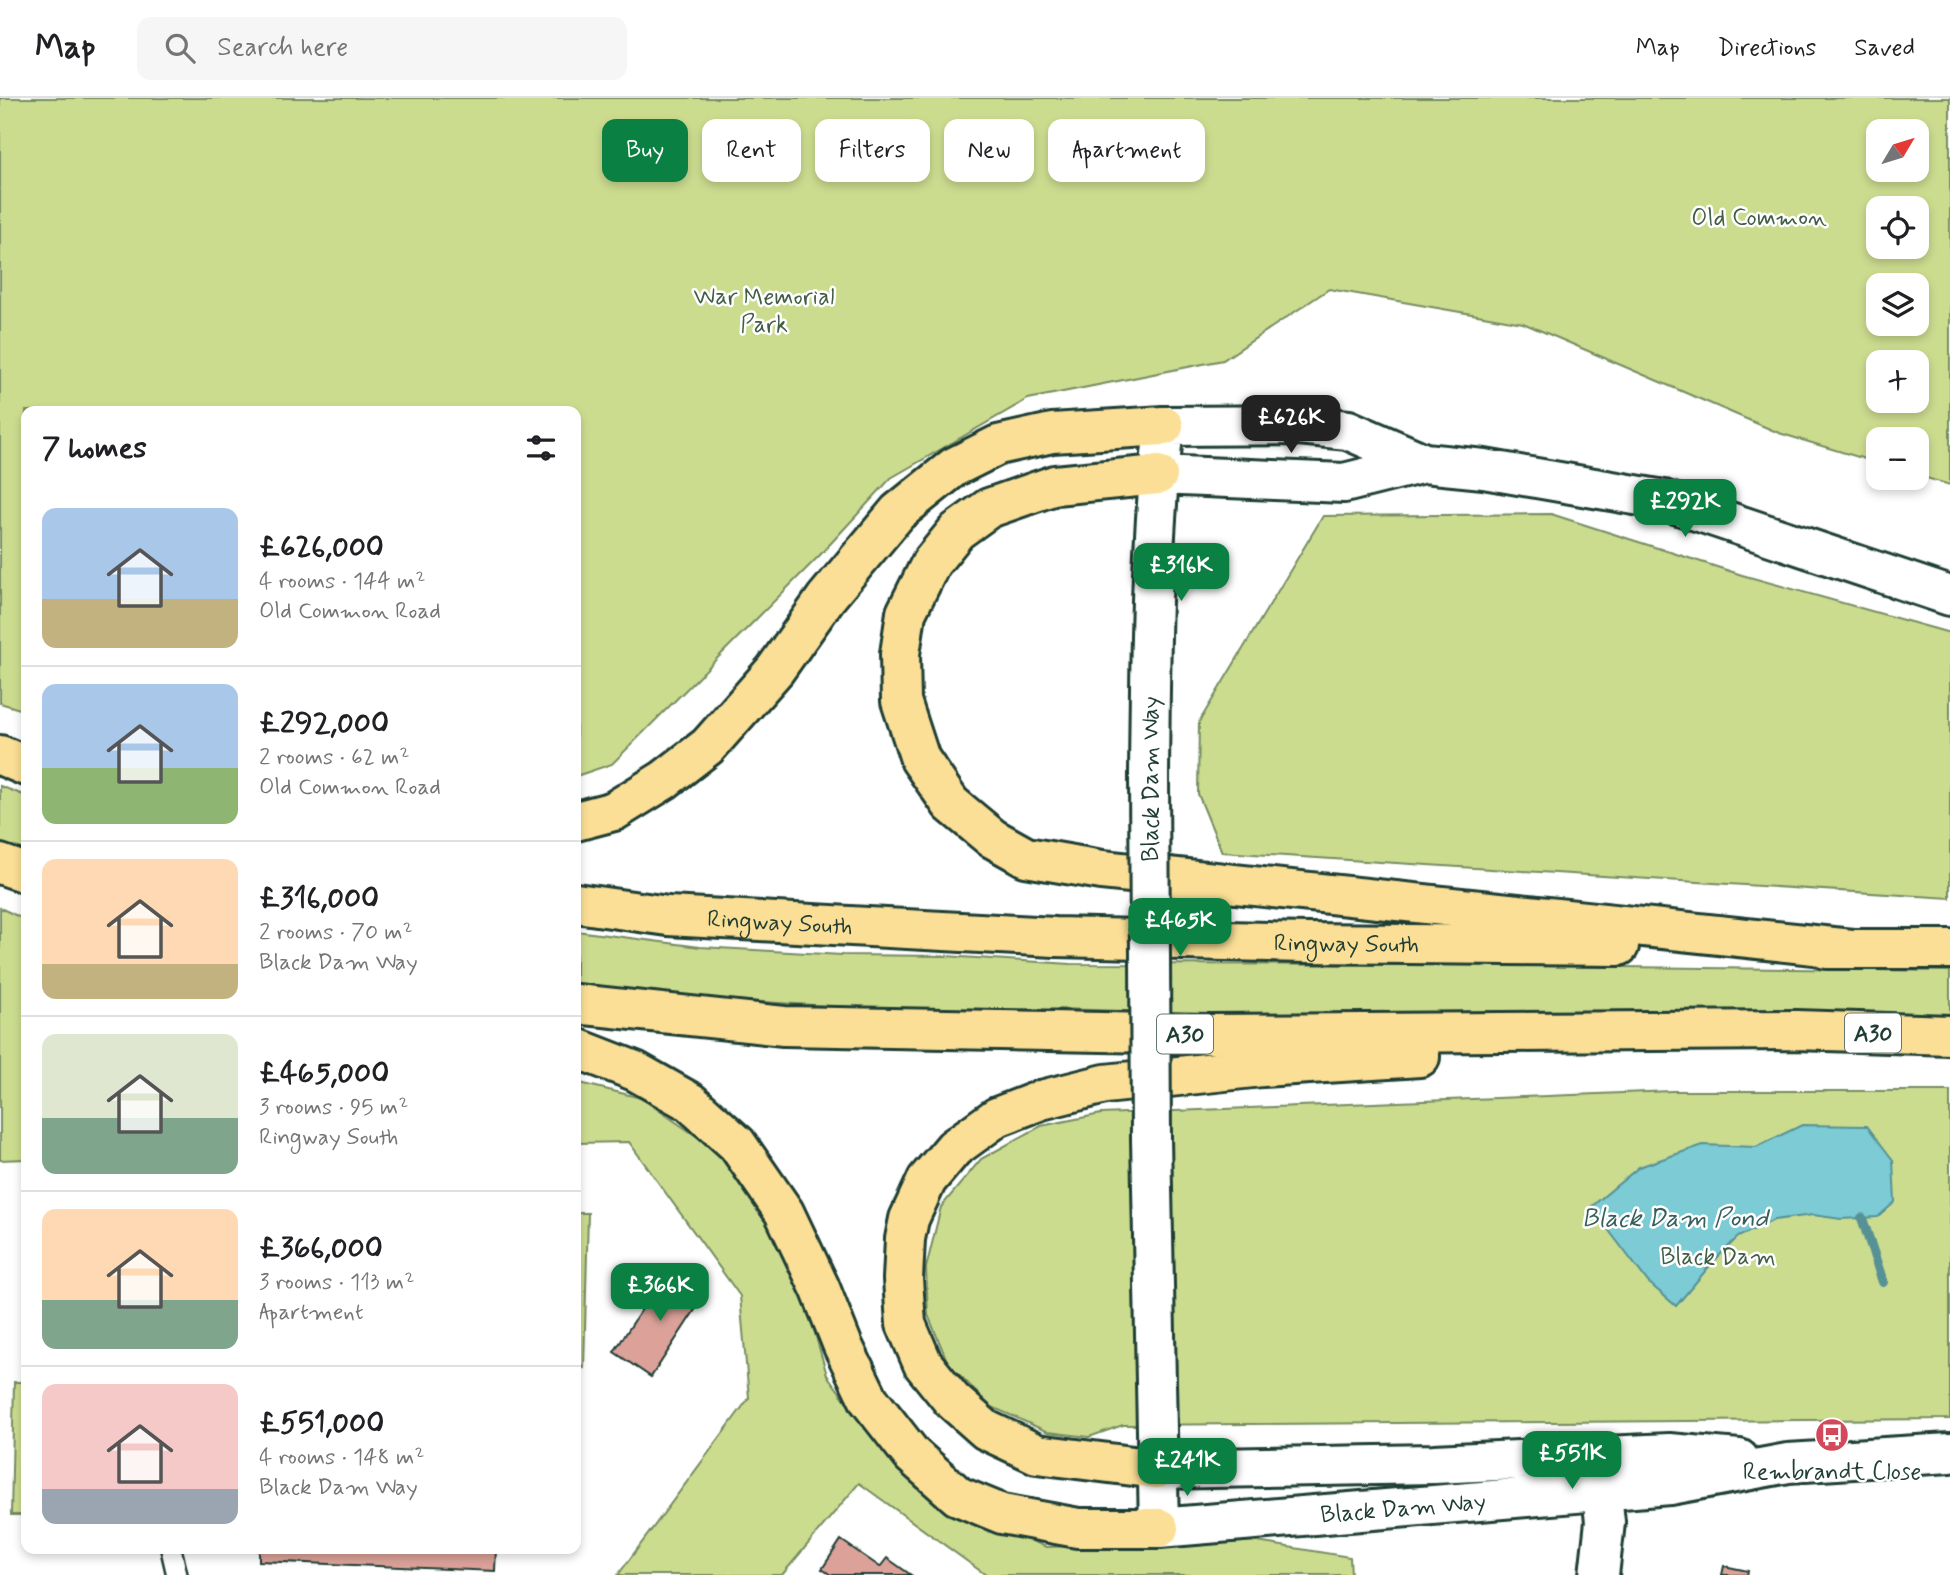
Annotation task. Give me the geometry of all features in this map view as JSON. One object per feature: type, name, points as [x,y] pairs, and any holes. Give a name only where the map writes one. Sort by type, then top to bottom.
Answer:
[{"type":"main road","points":[[581,820],[614,811],[664,780],[708,746],[775,670],[826,598],[898,512],[954,467],[998,445],[1052,433],[1164,426]]},
{"type":"main road","points":[[1158,474],[1055,485],[989,508],[957,531],[931,563],[906,613],[900,654],[901,701],[920,759],[951,804],[992,838],[1026,857],[1102,870],[1852,949]]},
{"type":"main road","points":[[0,732],[21,738]]},
{"type":"main road","points":[[0,755],[21,764]]},
{"type":"main road","points":[[0,864],[21,871]]},
{"type":"main road","name":"Ringway South","points":[[581,904],[668,916],[1055,937],[1294,943],[1950,949]]},
{"type":"main road","name":"A30","points":[[581,1005],[798,1027],[1209,1034],[1796,1030],[1950,1035]]},
{"type":"main road","points":[[1157,1469],[1037,1454],[986,1430],[952,1400],[923,1364],[906,1324],[903,1279],[909,1219],[927,1180],[954,1148],[997,1117],[1041,1100],[1105,1084],[1248,1068],[1511,1053],[1796,1030]]},
{"type":"main road","points":[[581,1050],[635,1071],[690,1102],[737,1144],[784,1212],[869,1400],[912,1455],[958,1496],[1002,1514],[1078,1528],[1159,1528]]},
{"type":"street","points":[[1164,426],[1298,425],[1348,430],[1424,463],[1484,469],[1664,500],[1950,596]]},
{"type":"street","name":"Black Dam Way","points":[[1164,426],[1152,567],[1149,776],[1159,1528],[1600,1472]]},
{"type":"street","points":[[1158,474],[1343,483],[1424,463]]},
{"type":"street","name":"Black Dam Way","points":[[1157,1469],[1434,1464],[1600,1472],[1670,1485],[1788,1463],[1950,1453]]},
{"type":"street","points":[[1599,1575],[1605,1522],[1600,1472]]},
{"type":"lane","points":[[172,1554],[177,1575]]},
{"type":"green space","name":"War Memorial Park","points":[[0,98],[1950,98],[1950,485],[1929,479],[1929,427],[1866,427],[1866,459],[1779,433],[1523,323],[1329,289],[1223,360],[1028,399],[891,478],[820,555],[612,764],[581,774],[581,406],[21,406],[21,709],[0,703]]},
{"type":"green space","points":[[1551,514],[1742,575],[1950,633],[1950,898],[1222,852],[1198,794],[1199,722],[1323,516]]},
{"type":"green space","points":[[0,786],[21,794],[21,852],[0,844]]},
{"type":"green space","points":[[0,908],[21,918],[21,1159],[0,1160]]},
{"type":"green space","points":[[581,932],[700,947],[842,955],[945,956],[1071,964],[1464,965],[1950,971],[1950,1023],[1293,1016],[1059,1009],[898,1010],[612,993],[581,989]]},
{"type":"green space","points":[[581,1083],[641,1098],[712,1147],[768,1217],[805,1299],[827,1375],[868,1430],[952,1507],[1046,1547],[1251,1541],[1350,1557],[1351,1575],[986,1575],[859,1483],[782,1575],[618,1575],[749,1398],[740,1296],[629,1142],[581,1143]]},
{"type":"green space","name":"Black Dam","points":[[1672,1091],[1950,1091],[1950,1419],[1123,1425],[1089,1437],[1048,1432],[990,1406],[948,1363],[928,1315],[926,1268],[941,1207],[981,1159],[1041,1126],[1101,1114]]},
{"type":"green space","points":[[581,1213],[588,1213],[584,1368],[581,1368]]},
{"type":"green space","points":[[14,1382],[21,1382],[21,1515],[11,1515]]},
{"type":"water","name":"Black Dam Pond","points":[[1802,1125],[1867,1126],[1893,1160],[1895,1202],[1878,1217],[1841,1219],[1813,1215],[1774,1220],[1738,1237],[1676,1306],[1648,1282],[1591,1207],[1639,1167],[1703,1145],[1756,1147]]},
{"type":"building","points":[[668,1269],[706,1293],[651,1377],[614,1352]]},
{"type":"building","points":[[841,1540],[880,1567],[887,1558],[911,1575],[831,1575],[822,1569]]},
{"type":"building","points":[[259,1554],[496,1554],[495,1571],[259,1561]]},
{"type":"building","points":[[1724,1566],[1748,1571],[1747,1575],[1722,1575]]},
{"type":"waterway","points":[[1862,1218],[1883,1282]]},
{"type":"place","name":"Rembrandt Close","points":[[1832,1435]]},
{"type":"park label","name":"Old Common","points":[[1759,217]]}]
